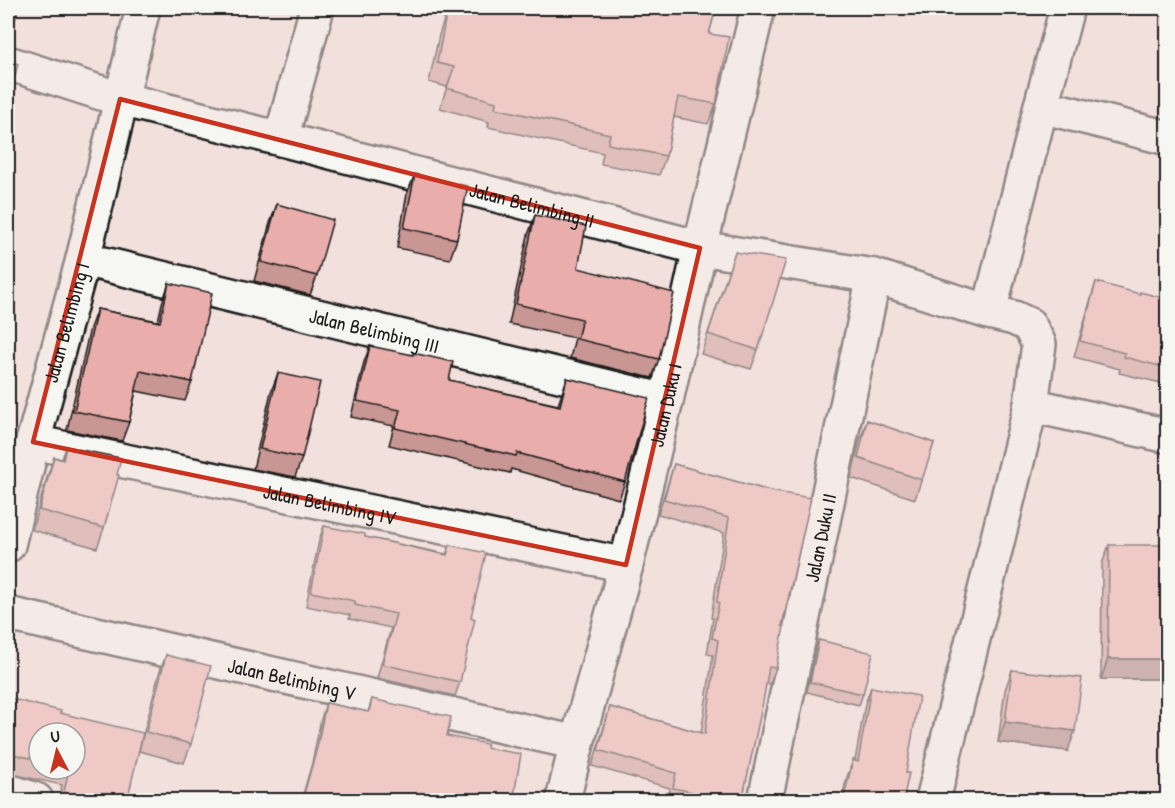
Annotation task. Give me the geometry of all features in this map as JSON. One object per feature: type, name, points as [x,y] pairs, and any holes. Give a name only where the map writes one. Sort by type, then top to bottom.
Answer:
[{"type":"street","name":"Jalan Belimbing I","points":[[8,545],[33,442],[83,259],[143,8]]},
{"type":"street","points":[[281,139],[317,8]]},
{"type":"street","name":"Jalan Duku I","points":[[563,801],[626,566],[758,8]]},
{"type":"street","points":[[989,312],[1067,8]]},
{"type":"street","name":"Jalan Belimbing II","points":[[8,63],[120,99],[700,248],[874,276],[1014,318],[1029,325],[1039,344],[1031,405],[933,801]]},
{"type":"street","points":[[1041,106],[1167,138]]},
{"type":"street","name":"Jalan Belimbing III","points":[[83,259],[666,401]]},
{"type":"street","name":"Jalan Duku II","points":[[765,800],[874,276]]},
{"type":"street","points":[[1031,405],[1167,436]]},
{"type":"street","name":"Jalan Belimbing IV","points":[[33,442],[626,566]]},
{"type":"street","name":"Jalan Belimbing V","points":[[8,614],[577,743]]},
{"type":"street","points":[[8,791],[36,801]]},
{"type":"highlighted area","points":[[120,99],[700,248],[626,565],[33,442]]},
{"type":"building","points":[[8,8],[18,8],[14,25],[8,28]]},
{"type":"building","points":[[450,8],[716,8],[709,34],[729,37],[716,104],[678,97],[666,156],[608,144],[610,134],[495,108],[496,102],[447,88],[454,67],[437,63],[446,15],[448,16]]},
{"type":"building","points":[[8,60],[18,64],[8,104]]},
{"type":"building","points":[[415,174],[468,186],[457,239],[404,228]]},
{"type":"building","points":[[277,204],[333,220],[317,276],[261,262]]},
{"type":"building","points":[[535,215],[586,226],[578,268],[674,293],[659,359],[577,339],[582,319],[516,304]]},
{"type":"building","points":[[735,252],[786,260],[758,350],[708,334]]},
{"type":"building","points":[[1096,282],[1167,299],[1167,368],[1124,357],[1125,353],[1080,341]]},
{"type":"building","points":[[169,283],[212,293],[192,382],[140,371],[129,422],[74,411],[97,309],[160,322]]},
{"type":"building","points":[[370,346],[453,362],[449,380],[560,406],[567,378],[649,398],[625,482],[517,453],[516,456],[395,428],[400,410],[357,401]]},
{"type":"building","points":[[278,373],[320,382],[302,458],[260,449]]},
{"type":"building","points":[[867,420],[934,443],[922,480],[858,458]]},
{"type":"building","points":[[66,447],[121,458],[117,475],[119,475],[104,528],[39,510],[54,457],[63,460]]},
{"type":"building","points":[[674,464],[770,491],[811,498],[782,626],[784,627],[776,668],[769,667],[742,801],[673,788],[676,773],[598,750],[610,707],[705,734],[718,640],[712,638],[719,603],[717,602],[729,518],[664,499]]},
{"type":"building","points":[[324,526],[447,555],[450,545],[486,553],[471,617],[475,619],[460,682],[382,664],[396,614],[355,605],[355,601],[311,592]]},
{"type":"building","points":[[1109,545],[1167,545],[1167,659],[1108,659]]},
{"type":"building","points":[[819,640],[873,653],[863,694],[810,682]]},
{"type":"building","points":[[166,655],[211,666],[191,744],[146,732]]},
{"type":"building","points":[[1012,670],[1082,678],[1075,731],[1005,722]]},
{"type":"building","points":[[871,687],[919,696],[903,801],[843,801],[853,760],[858,762]]},
{"type":"building","points":[[8,698],[143,733],[127,801],[62,801],[66,781],[87,781],[87,721],[27,721],[27,757],[8,753]]},
{"type":"building","points":[[372,699],[451,717],[447,736],[487,744],[487,748],[521,754],[513,801],[302,801],[317,748],[326,703],[369,712]]}]
